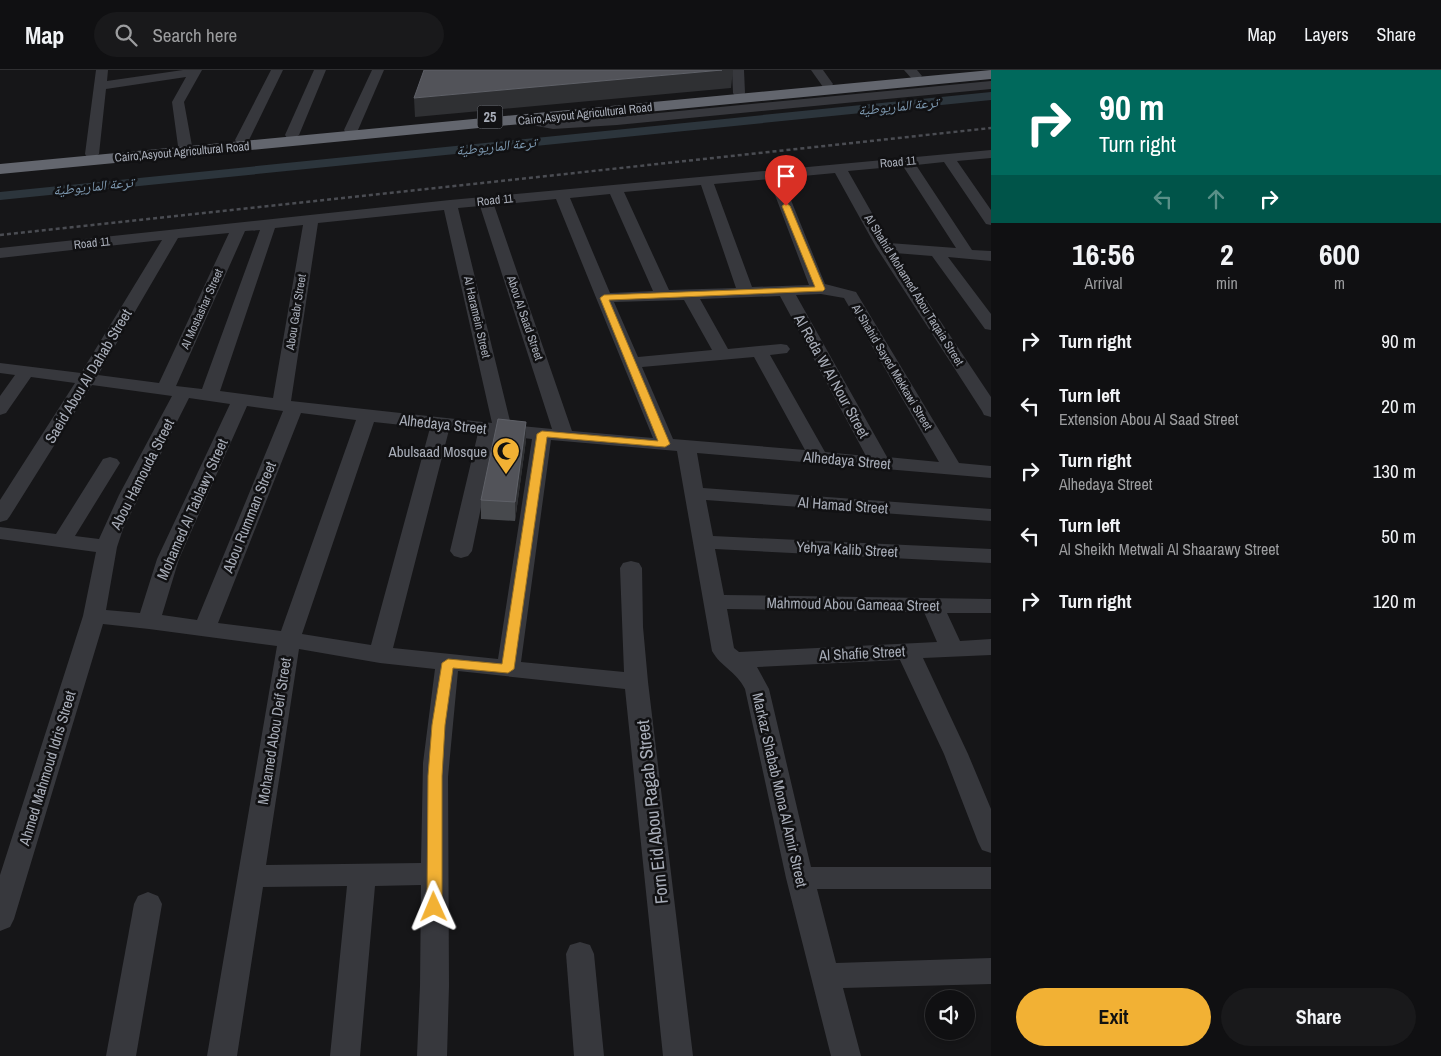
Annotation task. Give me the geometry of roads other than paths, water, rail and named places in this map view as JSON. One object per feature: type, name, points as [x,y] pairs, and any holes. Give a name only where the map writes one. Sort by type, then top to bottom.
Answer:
[{"type":"highway","name":"Cairo,Asyout Agricultural Road","points":[[0,163],[739,93],[913,73],[978,70]]},
{"type":"highway","name":"Cairo,Asyout Agricultural Road","points":[[0,170],[991,74]]},
{"type":"highway","points":[[565,116],[588,118],[687,111],[991,80]]},
{"type":"street","points":[[92,154],[98,86],[102,70]]},
{"type":"street","points":[[242,140],[277,70]]},
{"type":"street","points":[[292,135],[320,70]]},
{"type":"street","points":[[351,130],[378,70]]},
{"type":"street","points":[[738,70],[739,93]]},
{"type":"street","points":[[817,70],[827,84]]},
{"type":"street","points":[[98,86],[195,71]]},
{"type":"street","points":[[185,146],[178,102],[195,71]]},
{"type":"street","points":[[526,120],[553,125],[617,121],[991,85]]},
{"type":"street","name":"Road 11","points":[[0,253],[486,200],[906,161],[989,157]]},
{"type":"street","points":[[947,158],[991,221]]},
{"type":"street","points":[[906,161],[968,254]]},
{"type":"street","name":"Al Shahid Mohamed Abou Taqaia Street","points":[[839,168],[884,247],[991,411]]},
{"type":"street","points":[[774,174],[820,289]]},
{"type":"street","points":[[706,180],[746,292]]},
{"type":"street","points":[[616,188],[663,296]]},
{"type":"street","name":"Markaz Shabab Mona Al Amir Street","points":[[561,194],[631,364],[675,445],[694,493],[723,651],[749,673],[757,689],[800,878],[846,1056]]},
{"type":"street","name":"Abou Al Saad Street","points":[[486,200],[564,436]]},
{"type":"street","name":"Al Haramein Street","points":[[450,204],[496,429]]},
{"type":"street","name":"Abou Gabr Street","points":[[287,406],[311,219]]},
{"type":"street","points":[[209,396],[269,224]]},
{"type":"street","name":"Al Mostashar Street","points":[[174,392],[239,227]]},
{"type":"street","name":"Saeid Abou Al Dahab Street","points":[[2,533],[86,380],[173,234]]},
{"type":"street","points":[[884,247],[968,254],[989,258]]},
{"type":"street","points":[[936,252],[991,325]]},
{"type":"street","name":"Al Shahid Sayed Mekkawi Street","points":[[604,298],[820,289],[844,292],[850,295],[953,469]]},
{"type":"street","name":"Al Reda W Al Nour Street","points":[[785,290],[880,462]]},
{"type":"street","points":[[689,294],[722,355]]},
{"type":"street","points":[[631,364],[781,349]]},
{"type":"street","points":[[759,351],[818,457]]},
{"type":"street","name":"Alhedaya Street","points":[[0,368],[367,416],[564,436],[991,472]]},
{"type":"street","points":[[0,409],[28,371]]},
{"type":"street","name":"Abou Hamouda Street","points":[[94,616],[107,547],[174,392]]},
{"type":"street","name":"Mohamed Al Tablawy Street","points":[[149,621],[168,559],[241,400]]},
{"type":"street","name":"Abou Rumman Street","points":[[205,628],[287,406]]},
{"type":"street","name":"Mohamed Abou Deif Street","points":[[222,1056],[289,640],[367,416]]},
{"type":"street","points":[[380,655],[441,423]]},
{"type":"street","points":[[461,551],[496,429]]},
{"type":"street","points":[[508,669],[542,434]]},
{"type":"street","points":[[62,541],[110,463]]},
{"type":"street","name":"Al Hamad Street","points":[[694,493],[991,515]]},
{"type":"street","points":[[2,533],[107,547]]},
{"type":"street","name":"Yehya Kalib Street","points":[[703,542],[991,556]]},
{"type":"street","name":"Forn Eid Abou Ragab Street","points":[[631,568],[632,627],[636,682],[678,1056]]},
{"type":"street","name":"Mahmoud Abou Gameaa Street","points":[[714,602],[991,606]]},
{"type":"street","points":[[932,605],[952,648]]},
{"type":"street","points":[[94,616],[205,628],[380,655],[636,682]]},
{"type":"street","name":"Ahmed Mahmoud Idris Street","points":[[0,920],[94,616]]},
{"type":"street","name":"Al Shafie Street","points":[[733,660],[991,646]]},
{"type":"street","points":[[908,651],[956,754],[991,842]]},
{"type":"street","points":[[432,1056],[435,989],[436,750],[448,663]]},
{"type":"street","points":[[251,876],[434,874]]},
{"type":"street","points":[[345,1056],[362,875]]},
{"type":"street","points":[[800,878],[991,878]]},
{"type":"street","points":[[120,1056],[148,904]]},
{"type":"street","points":[[580,954],[589,1056]]},
{"type":"street","points":[[824,976],[991,971]]},
{"type":"waterway","name":"ترعة الماريوطية","points":[[0,196],[991,96]]},
{"type":"railway","points":[[0,235],[991,128]]},
{"type":"place","name":"Abulsaad Mosque","points":[[506,475]]}]
